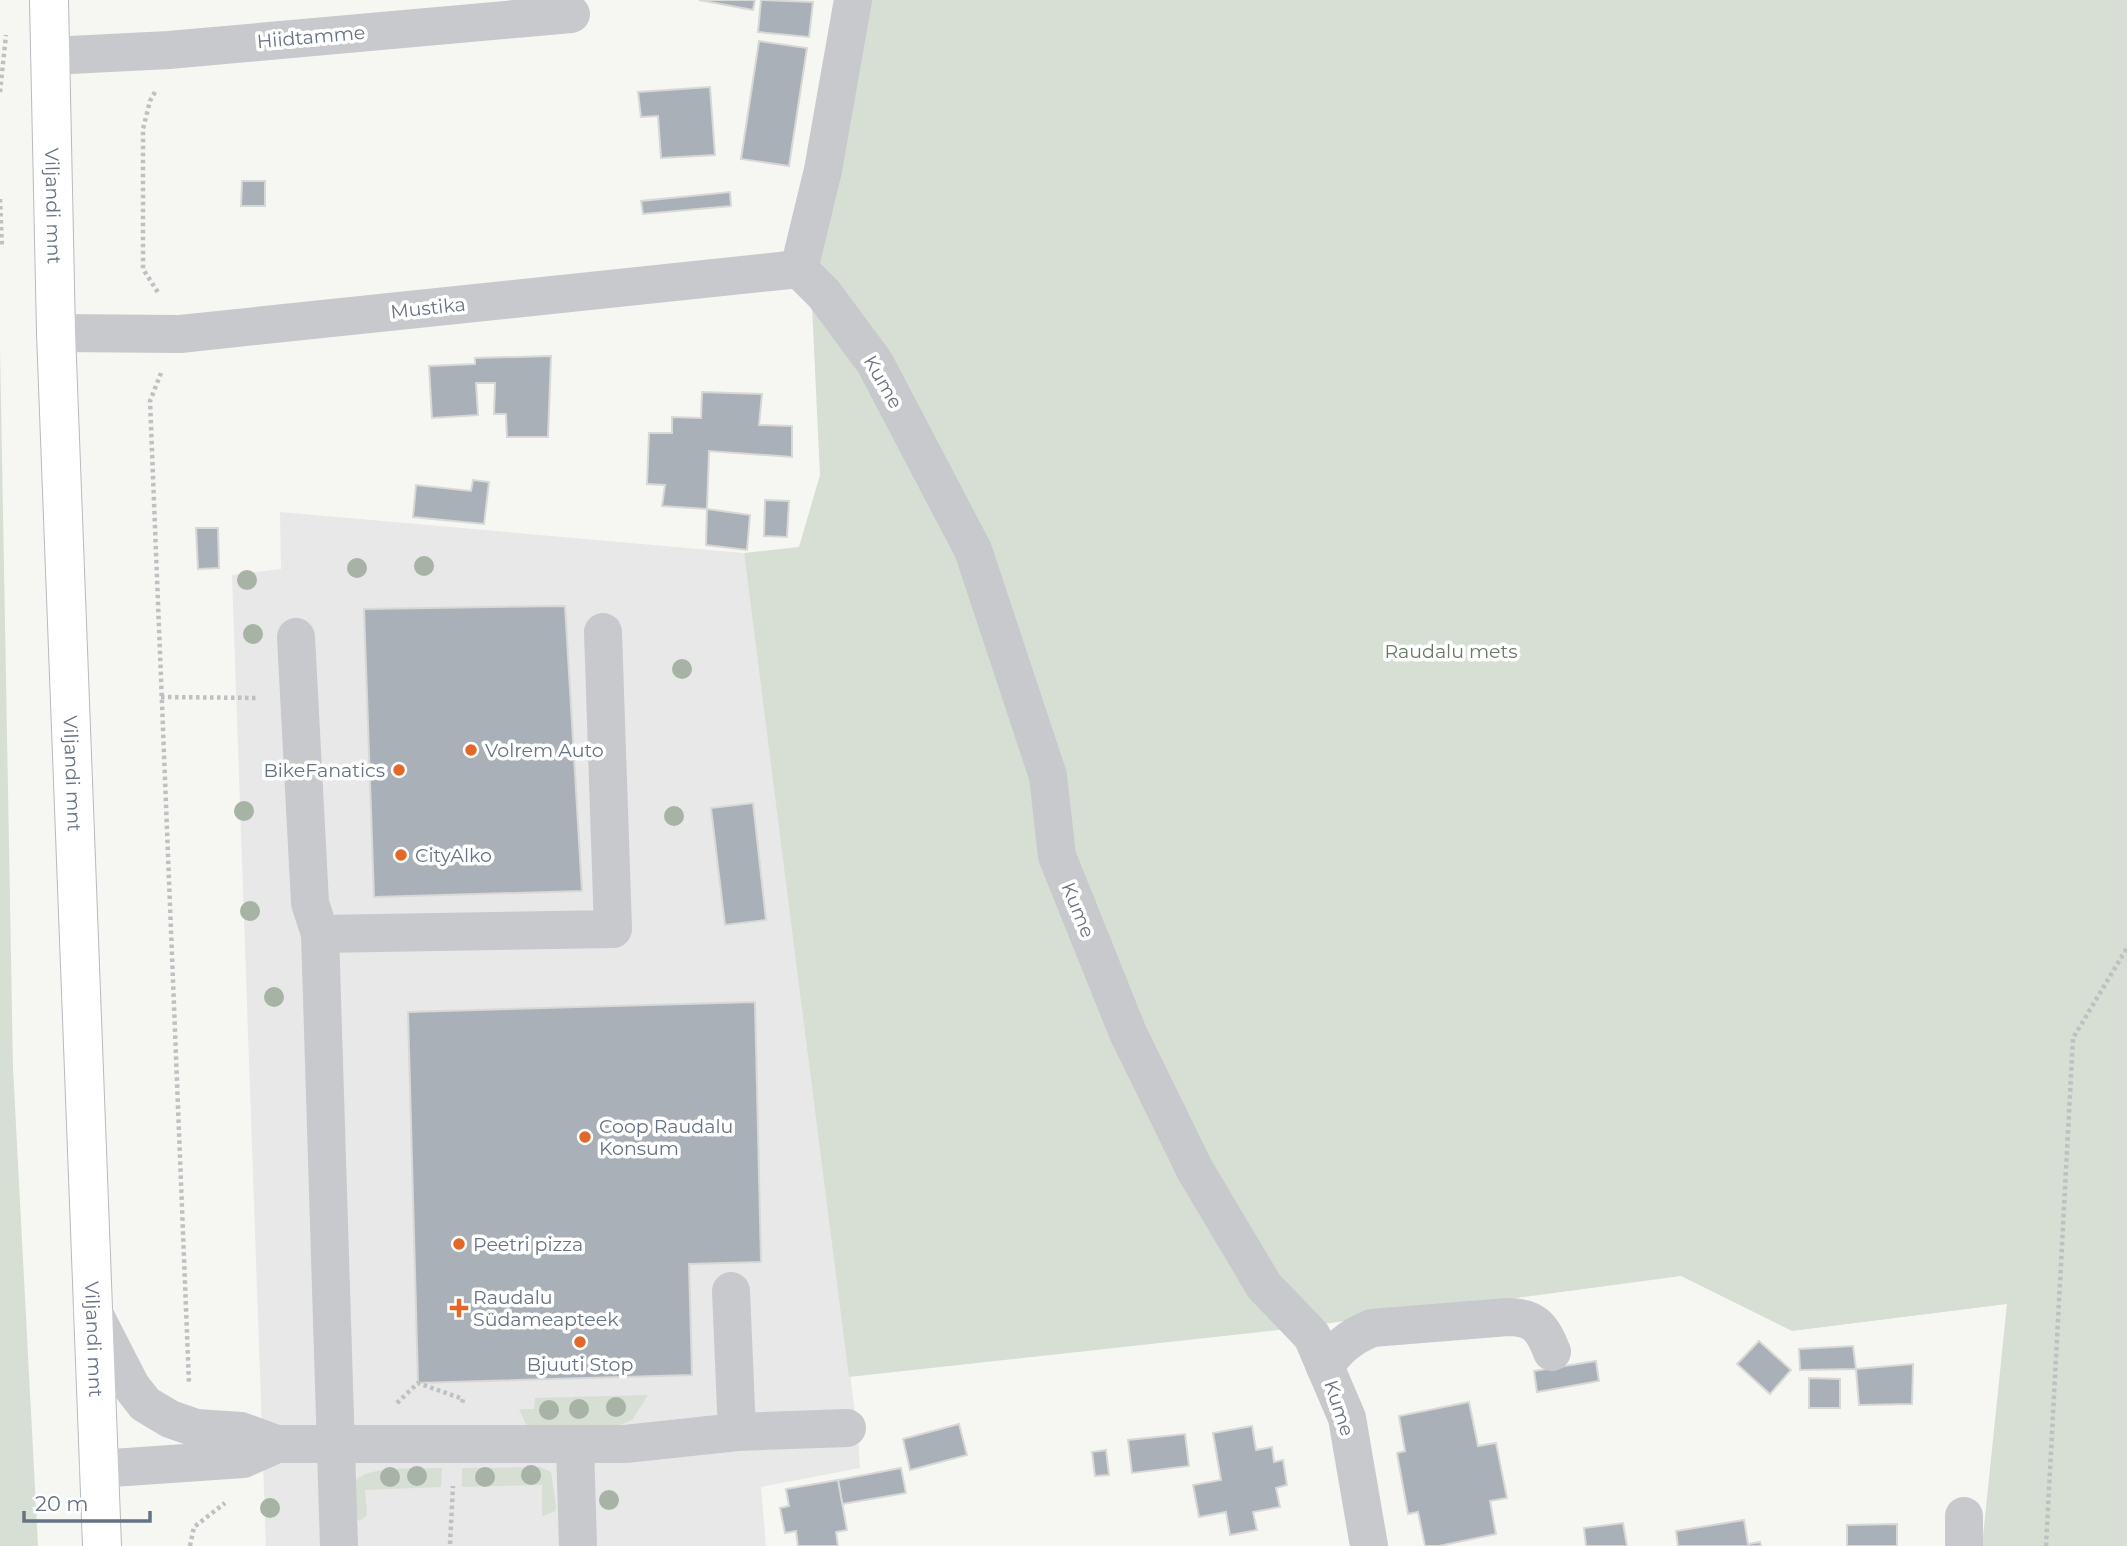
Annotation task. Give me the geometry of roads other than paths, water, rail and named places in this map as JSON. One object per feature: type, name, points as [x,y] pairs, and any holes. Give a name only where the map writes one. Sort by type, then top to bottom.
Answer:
[{"type":"main road","name":"Viljandi mnt","points":[[49,0],[56,333],[102,1546]]},
{"type":"street","points":[[799,269],[823,170],[853,0]]},
{"type":"street","name":"Hiidtamme","points":[[50,56],[169,50],[571,13]]},
{"type":"street","name":"Mustika","points":[[56,333],[180,334],[799,269]]},
{"type":"street","name":"Kume","points":[[799,269],[824,294],[875,363],[973,550],[1048,776],[1057,856],[1128,1033],[1195,1170],[1264,1286],[1312,1336],[1347,1418],[1368,1546]]},
{"type":"street","points":[[320,934],[613,929],[603,632]]},
{"type":"street","points":[[296,637],[310,903],[320,934],[340,1546]]},
{"type":"street","points":[[731,1291],[737,1432]]},
{"type":"street","points":[[92,1310],[131,1386],[145,1404],[170,1419],[196,1428],[241,1432],[276,1444],[456,1443],[575,1446],[625,1444],[737,1432],[847,1428]]},
{"type":"street","points":[[1325,1367],[1344,1344],[1372,1328],[1495,1318],[1518,1317],[1530,1320],[1544,1333],[1552,1352]]},
{"type":"street","points":[[99,1469],[243,1459],[276,1444]]},
{"type":"street","points":[[575,1446],[578,1546]]},
{"type":"place","name":"Volrem Auto","points":[[471,750]]},
{"type":"place","name":"BikeFanatics","points":[[399,770]]},
{"type":"place","name":"CityAlko","points":[[401,855]]},
{"type":"place","name":"Coop Raudalu Konsum","points":[[585,1137]]},
{"type":"place","name":"Peetri pizza","points":[[459,1244]]},
{"type":"place","name":"Raudalu Südameapteek","points":[[459,1308]]},
{"type":"place","name":"Bjuuti Stop","points":[[580,1342]]},
{"type":"park label","name":"Raudalu mets","points":[[1451,651]]}]
